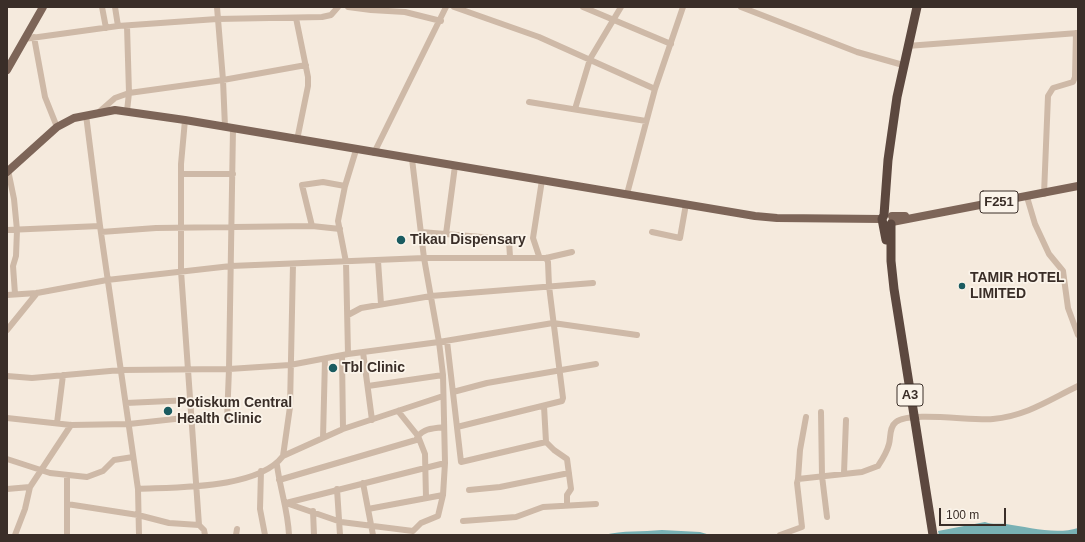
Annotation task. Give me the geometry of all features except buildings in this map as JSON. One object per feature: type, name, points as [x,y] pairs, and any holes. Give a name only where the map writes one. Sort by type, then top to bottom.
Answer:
[{"type":"highway","name":"A3","points":[[917,7],[903,65],[891,137],[888,181],[888,219],[898,320],[933,532]]},
{"type":"main road","points":[[27,37],[27,27],[38,7]]},
{"type":"main road","points":[[8,67],[27,37],[43,7]]},
{"type":"main road","points":[[8,171],[65,121],[99,112],[114,110],[186,120],[374,153],[777,218],[888,219]]},
{"type":"main road","name":"F251","points":[[888,219],[920,216],[1044,194],[1078,186]]},
{"type":"street","points":[[102,7],[106,28]]},
{"type":"street","points":[[115,7],[118,26]]},
{"type":"street","points":[[217,7],[223,80],[224,127]]},
{"type":"street","points":[[57,127],[45,97],[27,37],[118,26],[217,19],[327,17],[338,7]]},
{"type":"street","points":[[348,7],[371,10],[406,9],[441,21]]},
{"type":"street","points":[[374,153],[441,21],[446,7]]},
{"type":"street","points":[[454,7],[539,37],[655,89]]},
{"type":"street","points":[[583,7],[671,44]]},
{"type":"street","points":[[575,109],[590,59],[621,7]]},
{"type":"street","points":[[627,194],[655,89],[683,7]]},
{"type":"street","points":[[741,7],[857,52],[903,65]]},
{"type":"street","points":[[296,18],[306,65],[308,86],[298,140]]},
{"type":"street","points":[[127,26],[129,93],[127,111]]},
{"type":"street","points":[[907,46],[1077,33],[1075,77],[1073,82],[1052,88],[1048,96],[1044,194]]},
{"type":"street","points":[[99,112],[115,98],[129,93],[223,80],[306,65]]},
{"type":"street","points":[[529,102],[646,121]]},
{"type":"street","points":[[86,116],[107,280],[138,488],[139,535]]},
{"type":"street","points":[[186,120],[181,174],[181,271],[193,417],[199,525]]},
{"type":"street","points":[[227,420],[230,370],[233,128]]},
{"type":"street","points":[[348,354],[346,262],[340,229],[339,212],[356,150]]},
{"type":"street","points":[[277,464],[282,499],[286,503],[313,511],[340,522],[413,531],[421,523],[438,516],[443,495],[445,463],[443,375],[439,342],[424,258],[412,159]]},
{"type":"street","points":[[446,234],[455,166]]},
{"type":"street","points":[[8,171],[14,196],[17,230],[16,256],[13,266],[15,294]]},
{"type":"street","points":[[181,174],[233,174]]},
{"type":"street","points":[[457,427],[562,401],[563,398],[549,286],[548,262],[542,257],[533,238],[542,180]]},
{"type":"street","points":[[312,226],[302,185],[321,182],[345,186]]},
{"type":"street","points":[[1027,197],[1035,224],[1050,254],[1063,271],[1068,308],[1078,335]]},
{"type":"street","points":[[652,232],[680,238],[686,204]]},
{"type":"street","points":[[7,230],[312,226],[340,229]]},
{"type":"street","points":[[421,232],[506,239],[509,241],[510,257]]},
{"type":"street","points":[[7,295],[37,292],[107,280],[231,266],[424,258],[542,257],[572,252]]},
{"type":"street","points":[[378,261],[381,304]]},
{"type":"street","points":[[138,488],[197,487],[241,479],[277,464],[283,456],[290,407],[293,264]]},
{"type":"street","points":[[348,315],[361,308],[431,296],[592,283]]},
{"type":"street","points":[[7,330],[37,292]]},
{"type":"street","points":[[7,376],[32,378],[120,370],[230,370],[290,365],[348,354],[447,341],[553,323],[636,335]]},
{"type":"street","points":[[447,341],[461,462],[546,442]]},
{"type":"street","points":[[364,352],[372,420]]},
{"type":"street","points":[[342,356],[343,429]]},
{"type":"street","points":[[323,438],[325,359]]},
{"type":"street","points":[[453,392],[487,383],[559,369],[596,364]]},
{"type":"street","points":[[57,423],[63,375]]},
{"type":"street","points":[[368,386],[443,375]]},
{"type":"street","points":[[798,479],[862,472],[878,466],[889,445],[892,426],[897,420],[914,416],[962,419],[1003,418],[1031,411],[1078,386]]},
{"type":"street","points":[[283,456],[343,429],[443,396]]},
{"type":"street","points":[[126,403],[191,400]]},
{"type":"street","points":[[544,406],[546,442],[567,459],[571,489],[567,495],[568,504]]},
{"type":"street","points":[[398,411],[418,436],[425,454],[426,498]]},
{"type":"street","points":[[821,412],[822,476],[827,517]]},
{"type":"street","points":[[7,418],[71,425],[129,424],[193,417]]},
{"type":"street","points":[[780,535],[802,528],[797,483],[800,450],[806,417]]},
{"type":"street","points":[[844,473],[846,420]]},
{"type":"street","points":[[15,535],[25,509],[30,488],[40,469],[71,425]]},
{"type":"street","points":[[279,480],[416,440],[419,433],[425,430],[444,427]]},
{"type":"street","points":[[7,459],[67,475],[92,476],[103,471],[114,460],[133,457]]},
{"type":"street","points":[[286,503],[445,463]]},
{"type":"street","points":[[261,471],[260,509],[265,535]]},
{"type":"street","points":[[468,490],[500,487],[569,473]]},
{"type":"street","points":[[67,475],[67,535]]},
{"type":"street","points":[[363,483],[374,535]]},
{"type":"street","points":[[7,489],[30,488]]},
{"type":"street","points":[[337,489],[340,535]]},
{"type":"street","points":[[368,508],[443,495]]},
{"type":"street","points":[[286,503],[289,535]]},
{"type":"street","points":[[67,504],[138,515],[169,523],[199,525],[204,530],[205,535]]},
{"type":"street","points":[[463,521],[516,517],[543,508],[568,504],[596,504]]},
{"type":"street","points":[[313,511],[314,535]]},
{"type":"water","points":[[985,522],[1051,531],[1078,528],[1078,535],[939,535],[938,531]]},
{"type":"water","points":[[662,530],[700,532],[710,535],[604,535],[611,533]]},
{"type":"place","name":"Tikau Dispensary","points":[[401,240]]},
{"type":"place","name":"TAMIR HOTEL LIMITED","points":[[962,286]]},
{"type":"place","name":"Tbl Clinic","points":[[333,368]]},
{"type":"place","name":"Potiskum Central Health Clinic","points":[[168,411]]}]
